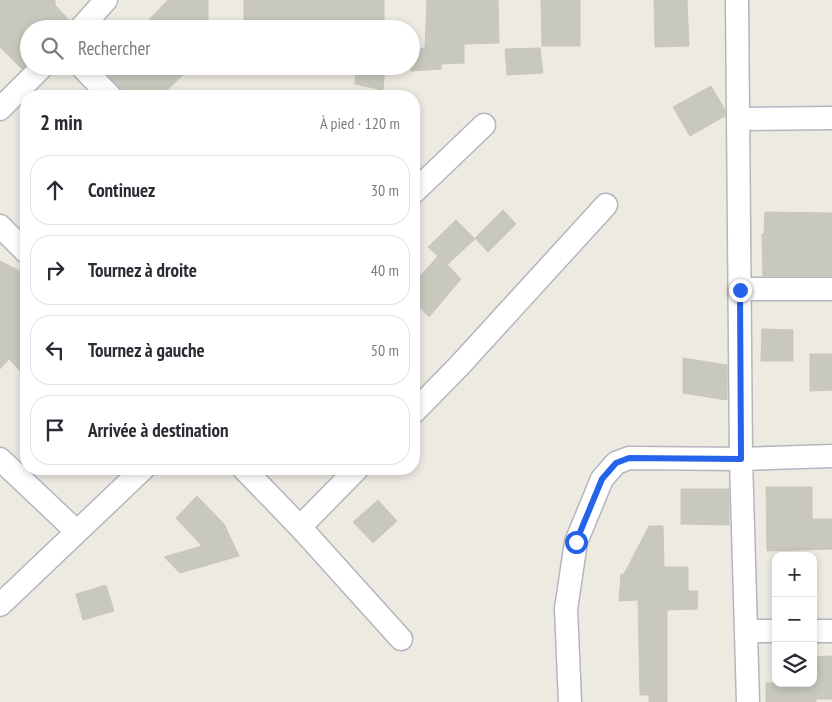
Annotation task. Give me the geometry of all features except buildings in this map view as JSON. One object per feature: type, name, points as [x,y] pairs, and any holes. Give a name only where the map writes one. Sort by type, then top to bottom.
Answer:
[{"type":"street","points":[[88,20],[106,0]]},
{"type":"street","points":[[737,0],[741,459],[748,702]]},
{"type":"street","points":[[0,109],[34,75]]},
{"type":"street","points":[[90,75],[104,90]]},
{"type":"street","points":[[738,119],[832,118]]},
{"type":"street","points":[[420,186],[484,125]]},
{"type":"street","points":[[420,406],[459,366],[606,205]]},
{"type":"street","points":[[0,226],[20,246]]},
{"type":"street","points":[[740,290],[832,289]]},
{"type":"street","points":[[570,702],[566,609],[576,542],[602,479],[616,463],[629,458],[741,459],[832,456]]},
{"type":"street","points":[[0,459],[76,531]]},
{"type":"street","points":[[0,605],[137,475]]},
{"type":"street","points":[[250,475],[300,527],[401,640]]},
{"type":"street","points":[[300,527],[352,475]]},
{"type":"street","points":[[746,631],[772,631]]},
{"type":"street","points":[[817,631],[832,631]]},
{"type":"route","points":[[576,542],[602,479],[616,463],[629,458],[741,459],[740,290]]}]
